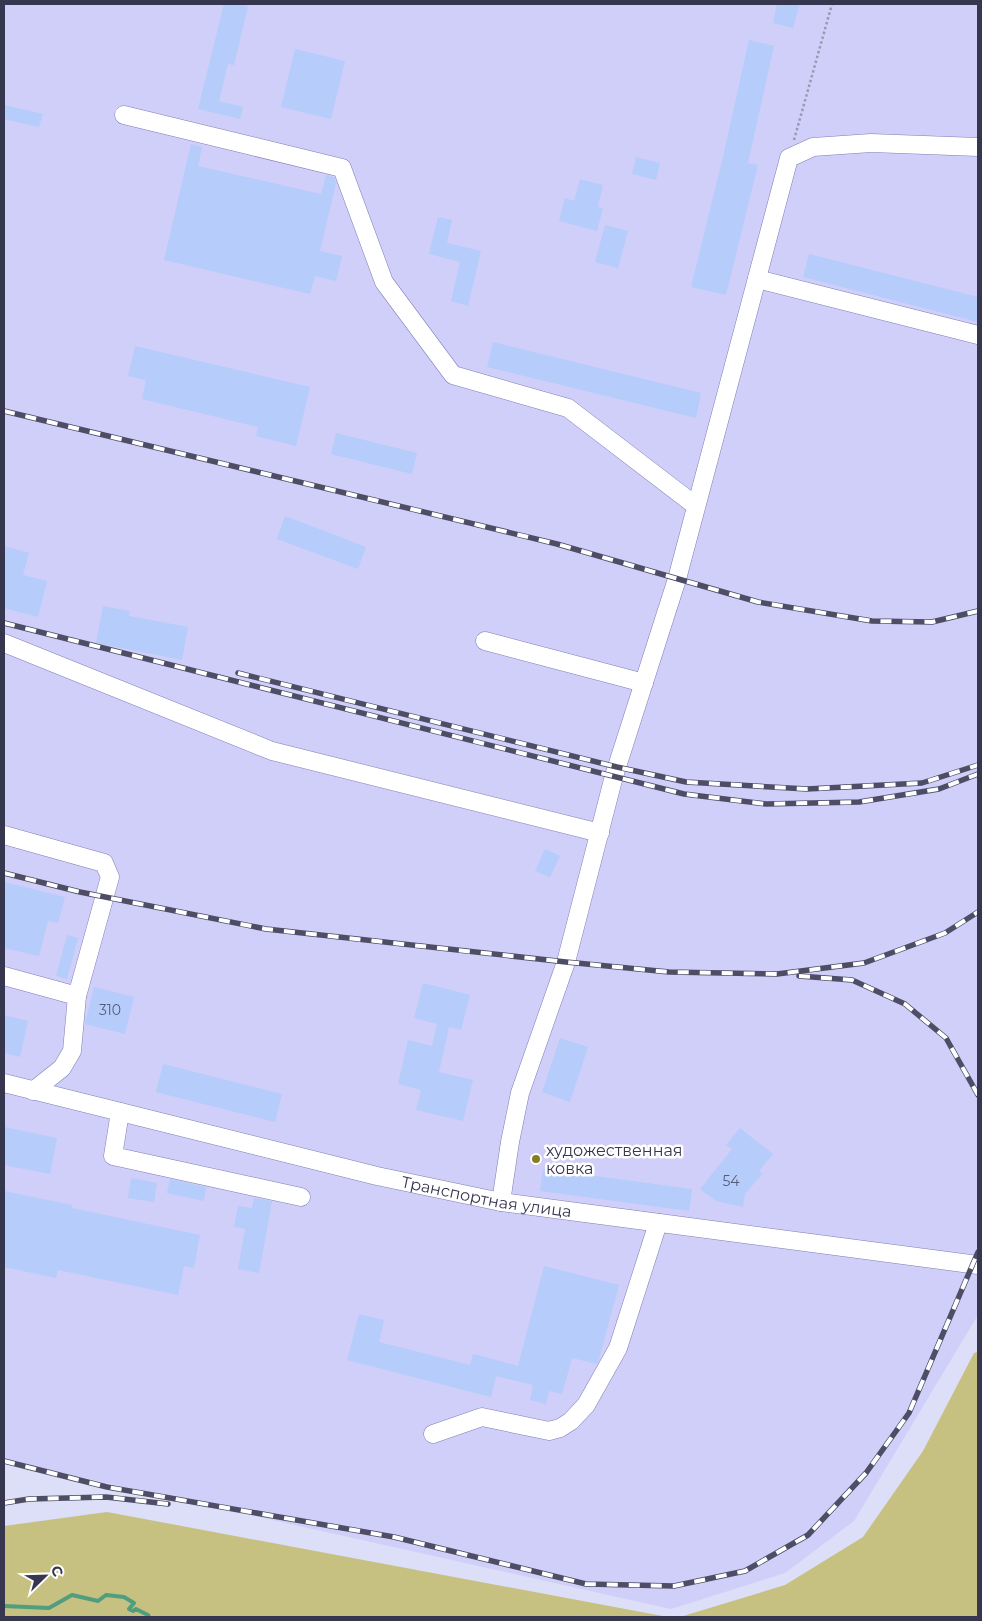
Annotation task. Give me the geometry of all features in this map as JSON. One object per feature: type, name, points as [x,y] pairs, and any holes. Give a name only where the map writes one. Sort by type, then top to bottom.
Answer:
[{"type":"street","points":[[124,115],[342,168],[384,282],[452,375],[568,408],[696,506]]},
{"type":"street","points":[[501,1202],[520,1093],[566,962],[614,776],[676,579],[789,158],[813,147],[871,143],[978,147]]},
{"type":"street","points":[[757,279],[978,335]]},
{"type":"street","points":[[485,642],[644,683]]},
{"type":"street","points":[[4,643],[272,751],[600,833]]},
{"type":"street","points":[[4,835],[104,863],[110,877],[77,996],[72,1051],[62,1068],[32,1090]]},
{"type":"street","points":[[4,976],[77,996]]},
{"type":"street","name":"Транспортная улица","points":[[4,1083],[377,1176],[501,1202],[978,1265]]},
{"type":"street","points":[[120,1112],[113,1156],[301,1197]]},
{"type":"street","points":[[433,1434],[482,1417],[549,1431],[560,1428],[571,1421],[586,1405],[618,1348],[658,1223]]},
{"type":"path","points":[[789,158],[832,4]]},
{"type":"shaded area","points":[[4,4],[978,4],[978,1315],[854,1521],[785,1573],[671,1609],[4,1460]]},
{"type":"shaded area","points":[[978,1352],[978,1617],[680,1617],[785,1585],[863,1537],[923,1451],[974,1353]]},
{"type":"shaded area","points":[[107,1512],[668,1617],[4,1617],[4,1526]]},
{"type":"building","points":[[224,4],[248,6],[234,65],[228,64],[219,101],[243,107],[240,119],[198,109]]},
{"type":"building","points":[[777,4],[800,4],[793,28],[773,23]]},
{"type":"building","points":[[749,40],[774,46],[748,163],[758,165],[726,295],[691,287]]},
{"type":"building","points":[[295,49],[345,61],[331,119],[281,107]]},
{"type":"building","points":[[4,105],[43,114],[39,127],[4,119]]},
{"type":"building","points":[[191,144],[202,147],[198,166],[321,194],[326,175],[334,177],[336,183],[320,251],[342,256],[336,281],[315,276],[310,294],[164,260]]},
{"type":"building","points":[[636,157],[660,163],[656,180],[632,174]]},
{"type":"building","points":[[580,179],[603,185],[598,207],[603,208],[597,231],[559,221],[565,198],[574,201]]},
{"type":"building","points":[[438,217],[452,220],[447,243],[481,251],[468,306],[451,301],[460,262],[429,254]]},
{"type":"building","points":[[605,225],[628,231],[618,268],[595,262]]},
{"type":"building","points":[[809,254],[978,297],[978,322],[803,277]]},
{"type":"building","points":[[493,342],[701,393],[696,418],[487,367]]},
{"type":"building","points":[[135,346],[310,387],[296,446],[256,436],[258,427],[142,399],[146,380],[128,376]]},
{"type":"building","points":[[336,433],[417,453],[412,474],[331,454]]},
{"type":"building","points":[[285,516],[366,547],[358,569],[277,539]]},
{"type":"building","points":[[4,546],[29,553],[23,575],[47,581],[38,617],[4,608]]},
{"type":"building","points":[[103,606],[130,611],[129,616],[188,627],[182,660],[96,643]]},
{"type":"building","points":[[545,849],[560,856],[550,877],[535,871]]},
{"type":"building","points":[[4,882],[65,897],[58,923],[48,921],[39,956],[4,948]]},
{"type":"building","points":[[67,935],[78,938],[67,979],[56,976]]},
{"type":"building","points":[[423,983],[470,995],[461,1030],[449,1027],[439,1072],[473,1080],[463,1121],[416,1110],[421,1090],[398,1084],[408,1040],[432,1046],[437,1024],[414,1018]]},
{"type":"building","points":[[94,987],[134,997],[125,1034],[85,1024]]},
{"type":"building","points":[[4,1015],[28,1021],[20,1057],[4,1053]]},
{"type":"building","points":[[560,1038],[588,1047],[570,1102],[542,1092]]},
{"type":"building","points":[[163,1064],[282,1094],[275,1122],[156,1092]]},
{"type":"building","points":[[4,1127],[57,1138],[50,1174],[4,1165]]},
{"type":"building","points":[[740,1128],[773,1154],[759,1171],[762,1174],[745,1194],[743,1207],[716,1201],[700,1189],[732,1149],[726,1145]]},
{"type":"building","points":[[543,1169],[692,1189],[689,1211],[540,1191]]},
{"type":"building","points":[[131,1178],[157,1183],[154,1202],[128,1198]]},
{"type":"building","points":[[170,1179],[206,1187],[204,1201],[167,1193]]},
{"type":"building","points":[[4,1191],[72,1205],[72,1208],[200,1235],[194,1268],[184,1266],[178,1295],[58,1270],[56,1278],[4,1267]]},
{"type":"building","points":[[254,1198],[272,1201],[259,1273],[238,1269],[245,1229],[234,1227],[238,1206],[252,1208]]},
{"type":"building","points":[[544,1266],[619,1285],[597,1364],[572,1358],[562,1394],[549,1391],[546,1404],[530,1400],[533,1385],[496,1376],[491,1397],[347,1360],[359,1314],[384,1320],[379,1342],[470,1365],[473,1354],[518,1366]]},
{"type":"waterway","points":[[4,1606],[49,1608],[72,1595],[98,1601],[106,1595],[124,1597],[134,1603],[129,1609],[133,1611],[136,1609],[149,1617]]},
{"type":"railway","points":[[4,411],[557,544],[758,602],[872,621],[932,622],[978,611]]},
{"type":"railway","points":[[4,623],[684,794],[766,804],[859,802],[939,789],[978,774]]},
{"type":"railway","points":[[238,673],[617,767],[686,782],[807,789],[922,783],[978,765]]},
{"type":"railway","points":[[4,873],[80,892],[266,929],[669,972],[777,974],[864,963],[945,933],[978,912]]},
{"type":"railway","points":[[799,976],[852,980],[905,1004],[946,1038],[978,1095]]},
{"type":"railway","points":[[4,1461],[107,1487],[394,1537],[586,1584],[674,1586],[745,1571],[808,1535],[866,1473],[909,1413],[978,1252]]},
{"type":"railway","points":[[4,1503],[29,1499],[106,1497],[168,1504]]},
{"type":"place","name":"художественная ковка","points":[[536,1159]]}]
